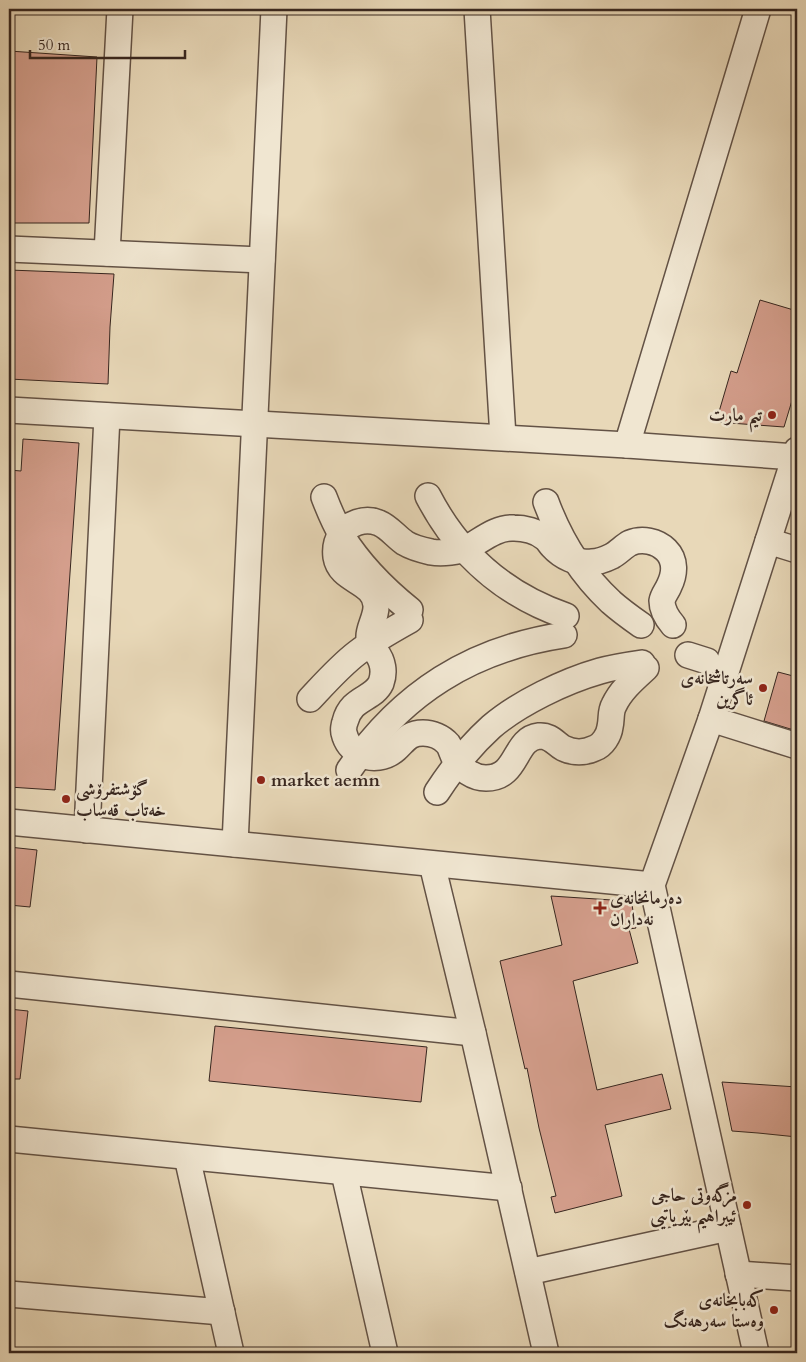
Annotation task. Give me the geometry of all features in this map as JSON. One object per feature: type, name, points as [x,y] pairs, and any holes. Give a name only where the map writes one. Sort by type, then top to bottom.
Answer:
[{"type":"street","points":[[107,253],[120,9]]},
{"type":"street","points":[[235,844],[274,9]]},
{"type":"street","points":[[477,9],[503,438]]},
{"type":"street","points":[[627,445],[758,9]]},
{"type":"street","points":[[9,249],[262,260]]},
{"type":"street","points":[[9,410],[796,453],[711,719],[652,885],[756,1353]]},
{"type":"street","points":[[87,830],[107,416]]},
{"type":"street","points":[[355,762],[394,716],[413,699],[457,670],[484,656],[533,640],[565,625],[548,610],[502,584],[464,549],[446,528],[428,496]]},
{"type":"street","points":[[310,699],[358,652],[410,615],[372,576],[354,554],[341,534],[324,497]]},
{"type":"street","points":[[546,502],[553,521],[584,572],[611,602],[641,626]]},
{"type":"street","points":[[355,762],[356,752],[350,746],[344,733],[344,724],[348,713],[355,703],[378,688],[383,678],[382,661],[369,640],[376,605],[373,596],[367,588],[343,572],[338,565],[335,553],[341,534],[350,525],[358,521],[379,523],[404,542],[419,549],[435,552],[464,549],[495,531],[511,527],[526,529],[546,538],[562,556],[590,563],[611,556],[633,542],[649,541],[659,544],[667,550],[673,564],[674,573],[662,601],[667,618],[673,625]]},
{"type":"street","points":[[768,541],[797,550]]},
{"type":"street","points":[[355,762],[368,757],[380,757],[388,754],[410,736],[419,733],[440,737],[447,743],[458,763],[472,776],[482,779],[494,778],[508,770],[521,748],[533,738],[540,736],[548,737],[563,748],[573,752],[594,749],[602,744],[608,735],[611,712],[618,697],[644,665],[600,671],[572,680],[516,709],[492,726],[473,745],[458,763],[437,792]]},
{"type":"street","points":[[711,719],[797,746]]},
{"type":"street","points":[[9,822],[652,885]]},
{"type":"street","points":[[432,864],[473,1033],[546,1353]]},
{"type":"street","points":[[9,984],[473,1033]]},
{"type":"street","points":[[9,1139],[509,1188]]},
{"type":"street","points":[[187,1157],[231,1353]]},
{"type":"street","points":[[344,1173],[385,1353]]},
{"type":"street","points":[[528,1272],[728,1228]]},
{"type":"street","points":[[738,1274],[797,1278]]},
{"type":"street","points":[[9,1294],[222,1312]]},
{"type":"building","points":[[9,51],[97,57],[89,223],[9,223]]},
{"type":"building","points":[[9,270],[114,274],[108,384],[9,379]]},
{"type":"building","points":[[760,300],[797,311],[797,384],[784,427],[716,422],[731,371],[737,373]]},
{"type":"building","points":[[23,439],[79,443],[55,790],[9,787],[9,470],[21,471]]},
{"type":"building","points":[[778,672],[797,677],[797,731],[764,721]]},
{"type":"building","points":[[9,847],[37,850],[30,907],[9,905]]},
{"type":"building","points":[[551,896],[627,901],[632,905],[636,928],[629,929],[638,963],[573,981],[597,1090],[662,1074],[671,1109],[605,1125],[622,1196],[555,1213],[551,1197],[556,1196],[500,961],[562,945]]},
{"type":"building","points":[[9,1009],[28,1011],[20,1079],[9,1079]]},
{"type":"building","points":[[215,1026],[427,1047],[421,1102],[209,1081]]},
{"type":"building","points":[[722,1082],[797,1087],[797,1137],[732,1131]]},
{"type":"place","name":"تیم مارت","points":[[772,415]]},
{"type":"place","name":"سەرتاشخانەی ئاگرین","points":[[763,688]]},
{"type":"place","name":"market aemn","points":[[261,780]]},
{"type":"place","name":"گۆشتفرۆشی خەتاب قەساب","points":[[66,799]]},
{"type":"place","name":"دەرمانخانەی نەداران","points":[[600,908]]},
{"type":"place","name":"مزگەوتی حاجی ئیبراهیم بێریاتیی","points":[[747,1205]]},
{"type":"place","name":"کەبابخانەی وەستا سەرهەنگ","points":[[774,1310]]}]
